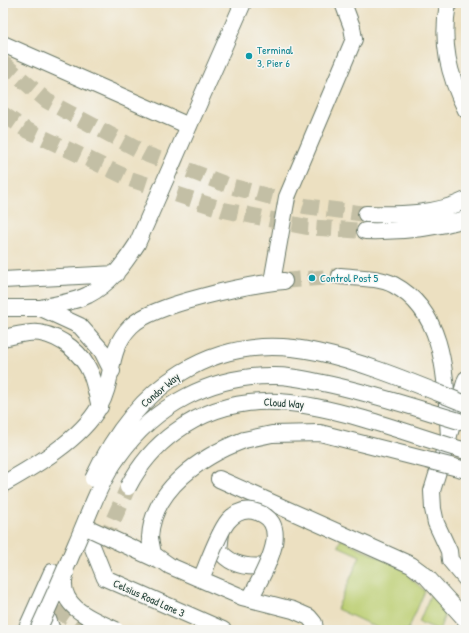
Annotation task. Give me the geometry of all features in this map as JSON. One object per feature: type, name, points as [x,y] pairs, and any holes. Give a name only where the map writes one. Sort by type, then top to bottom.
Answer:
[{"type":"street","points":[[3,308],[41,308],[88,296],[116,274],[137,244],[243,3]]},
{"type":"street","points":[[3,484],[53,454],[84,426],[100,407],[112,371],[113,354],[118,342],[131,326],[145,316],[189,300],[278,281],[287,197],[354,39],[352,27],[343,3]]},
{"type":"street","points":[[448,3],[444,22],[446,58],[455,89],[466,110]]},
{"type":"street","points":[[3,44],[189,126]]},
{"type":"street","points":[[366,214],[393,215],[432,211],[466,200]]},
{"type":"street","points":[[365,231],[393,232],[435,228],[466,219]]},
{"type":"street","points":[[3,280],[116,274]]},
{"type":"street","points":[[340,276],[370,279],[393,285],[416,301],[432,324],[443,360],[449,436]]},
{"type":"street","points":[[41,308],[80,326],[102,351],[112,371]]},
{"type":"street","points":[[3,338],[38,333],[67,344],[82,358],[88,369],[100,407]]},
{"type":"street","name":"Condor Way","points":[[26,630],[52,572],[80,521],[109,447],[145,399],[177,374],[209,359],[244,350],[277,347],[316,352],[348,360],[466,404]]},
{"type":"street","points":[[116,630],[88,618],[76,610],[69,601],[64,589],[65,576],[76,545],[80,521],[110,469],[135,435],[155,416],[177,401],[199,390],[228,380],[276,376],[301,378],[348,388],[466,423]]},
{"type":"street","points":[[466,379],[432,491],[433,509],[436,523],[449,551],[450,560],[466,579]]},
{"type":"street","name":"Cloud Way","points":[[128,487],[136,471],[148,456],[164,440],[184,426],[204,415],[223,409],[262,401],[300,403],[330,409],[466,452]]},
{"type":"street","points":[[170,566],[153,554],[150,548],[150,525],[158,505],[182,477],[200,462],[221,448],[244,440],[272,434],[320,433],[466,470]]},
{"type":"street","points":[[3,473],[28,470]]},
{"type":"street","points":[[219,479],[411,565],[426,576],[466,620]]},
{"type":"street","points":[[201,579],[227,522],[237,513],[251,511],[264,516],[274,527],[276,535],[274,549],[250,599]]},
{"type":"street","points":[[80,521],[170,566],[201,579],[250,599],[293,610],[309,617],[317,630]]},
{"type":"street","points":[[80,521],[317,630]]},
{"type":"street","name":"Celsius Road Lane 3","points":[[80,521],[105,578],[223,630]]},
{"type":"street","points":[[221,533],[219,550],[223,556],[244,566],[265,566]]},
{"type":"street","points":[[38,630],[76,545]]},
{"type":"street","points":[[46,614],[52,630]]},
{"type":"green space","points":[[341,539],[412,573],[409,577],[425,591],[408,630],[382,630],[337,609],[360,556],[338,546]]},
{"type":"green space","points":[[432,591],[443,605],[444,609],[444,618],[439,630],[419,622]]},
{"type":"tunnel","points":[[3,63],[47,101],[148,155],[230,186],[305,206],[366,214]]},
{"type":"tunnel","points":[[3,114],[25,129],[130,179],[224,210],[307,227],[365,231]]},
{"type":"tunnel","points":[[284,281],[340,276]]},
{"type":"tunnel","points":[[104,541],[128,487]]},
{"type":"tunnel","points":[[55,582],[62,613],[87,630]]},
{"type":"place","name":"Terminal 3, Pier 6","points":[[249,56]]},
{"type":"place","name":"Control Post 5","points":[[312,278]]}]
